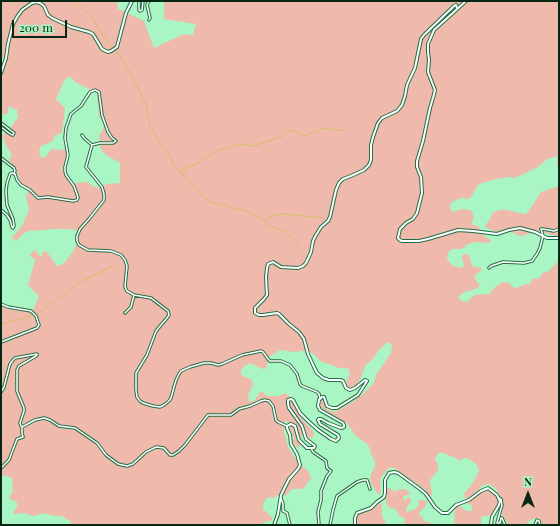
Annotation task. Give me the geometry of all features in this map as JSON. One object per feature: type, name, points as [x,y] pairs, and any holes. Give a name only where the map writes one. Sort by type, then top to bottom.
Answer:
[{"type":"street","points":[[1,73],[6,58],[13,24],[22,10],[32,3],[36,2],[44,6],[48,15],[52,18],[71,27],[93,34],[102,49],[105,51],[111,51],[116,49],[126,13],[132,1]]},
{"type":"street","points":[[139,1],[140,11],[142,10],[143,1]]},
{"type":"street","points":[[149,1],[147,5],[150,18],[149,20]]},
{"type":"street","points":[[466,1],[434,30],[428,44],[428,72],[435,90],[417,161],[421,178],[422,193],[417,213],[413,219],[400,229],[398,238],[402,241],[419,241],[458,230],[497,234],[515,228],[531,230],[550,238],[559,238]]},
{"type":"street","points":[[320,398],[324,397],[327,406],[335,408],[358,395],[367,381],[364,380],[355,388],[350,390],[346,388],[340,380],[329,380],[323,378],[314,367],[309,357],[304,339],[299,332],[277,313],[263,316],[255,313],[255,308],[266,298],[267,295],[266,277],[268,264],[271,262],[281,267],[300,268],[306,263],[316,234],[330,217],[339,183],[343,179],[364,170],[369,165],[371,160],[371,145],[378,123],[382,118],[397,111],[402,105],[407,84],[415,68],[421,39],[454,6],[456,5],[457,8]]},
{"type":"street","points":[[1,158],[14,168],[14,173],[21,185],[30,190],[38,198],[76,200],[78,198],[74,186],[66,175],[65,171],[68,155],[65,138],[66,128],[71,114],[84,101],[87,94],[96,90],[100,94],[102,115],[107,129],[112,138],[116,141],[113,143],[100,143],[92,145]]},
{"type":"street","points":[[1,123],[14,133],[14,135],[1,127]]},
{"type":"street","points":[[82,134],[84,138],[92,145]]},
{"type":"street","points":[[92,145],[86,167],[102,187],[104,200],[79,231],[77,236],[78,244],[84,249],[111,251],[121,255],[127,266],[125,286],[127,291],[134,295],[151,298],[167,309],[169,313],[167,318],[156,331],[147,355],[136,373],[136,395],[140,401],[160,407],[167,404],[172,398],[179,374],[190,367],[208,362],[222,364],[242,355],[261,351],[270,361],[278,361],[290,365],[297,374],[302,386],[319,394],[320,398],[318,406],[320,410],[343,423],[344,427],[341,428],[321,419],[318,420],[320,424],[338,435],[339,438],[338,440],[331,439],[308,421],[300,413],[293,400],[289,399],[289,408],[302,426],[306,439],[315,446],[311,448]]},
{"type":"street","points":[[1,210],[7,215],[13,228],[13,219],[7,205],[6,188],[10,174],[14,173]]},
{"type":"street","points":[[489,268],[503,262],[524,264],[532,262],[540,248],[543,236],[542,229],[554,231],[559,229]]},
{"type":"street","points":[[125,313],[131,307],[134,295]]},
{"type":"street","points":[[1,304],[8,308],[31,311],[36,316],[39,325],[37,328],[1,342]]},
{"type":"street","points":[[1,392],[10,364],[13,360],[15,358],[36,354],[36,356],[19,366],[17,370],[17,391],[24,408],[20,423],[20,426],[22,426],[23,437],[17,439],[9,460],[1,468]]},
{"type":"street","points":[[22,426],[44,418],[59,426],[75,428],[97,443],[106,455],[118,464],[127,466],[133,464],[146,452],[156,447],[164,448],[170,455],[173,455],[185,445],[208,415],[231,415],[239,409],[261,401],[269,401],[272,404],[276,420],[287,426],[291,424],[295,426],[301,443],[307,448],[311,448],[313,452],[326,461],[327,468],[331,470],[321,491],[321,500],[318,512],[319,525]]},
{"type":"street","points":[[274,525],[284,488],[300,465],[297,454],[291,444],[287,426]]},
{"type":"street","points":[[355,525],[357,513],[371,508],[384,497],[385,480],[392,472],[398,473],[420,489],[442,513],[448,513],[456,505],[469,500],[480,491],[488,488],[497,495],[499,499],[501,499],[502,505],[497,523],[500,523],[502,518],[505,525]]},
{"type":"street","points":[[330,525],[337,496],[357,482],[363,480],[367,480],[370,489]]},
{"type":"street","points":[[281,498],[283,511],[287,513],[290,525]]},
{"type":"street","points":[[491,525],[492,517],[499,505],[499,499]]},
{"type":"street","points":[[535,525],[537,520],[539,520],[540,525]]},
{"type":"shaded area","points":[[1,1],[117,1],[118,9],[144,21],[154,48],[184,34],[193,35],[196,24],[164,19],[164,1],[559,1],[559,166],[557,165],[557,156],[547,159],[538,167],[515,178],[509,177],[496,179],[479,184],[470,198],[461,198],[451,203],[450,208],[453,212],[461,209],[470,210],[474,218],[471,224],[479,227],[483,235],[491,240],[490,243],[475,242],[466,245],[461,249],[452,249],[448,253],[447,259],[453,266],[462,268],[464,266],[462,257],[463,254],[467,254],[474,267],[482,268],[475,277],[479,287],[464,292],[459,296],[459,299],[465,302],[474,295],[489,294],[495,287],[503,282],[509,283],[516,288],[529,284],[533,279],[539,278],[543,273],[549,271],[559,260],[559,525],[543,525],[539,518],[533,519],[524,525],[508,525],[502,514],[503,508],[501,497],[496,489],[489,484],[483,485],[467,499],[465,497],[464,494],[474,481],[479,470],[476,464],[467,458],[459,461],[455,457],[444,453],[438,453],[435,459],[438,464],[438,470],[430,480],[432,495],[429,496],[424,489],[416,483],[396,469],[390,467],[380,479],[381,492],[379,495],[377,493],[370,480],[371,474],[375,467],[375,461],[371,454],[370,448],[354,434],[347,423],[323,409],[320,404],[323,399],[326,408],[335,412],[362,395],[373,384],[377,373],[391,353],[392,346],[388,342],[365,366],[361,378],[356,385],[351,388],[348,387],[346,382],[350,374],[348,368],[339,368],[324,363],[310,352],[280,350],[270,356],[266,368],[263,369],[250,363],[242,368],[241,374],[251,379],[253,385],[248,395],[249,401],[252,402],[255,400],[260,392],[263,392],[267,396],[279,396],[285,393],[290,397],[301,418],[312,430],[314,435],[312,438],[309,438],[303,428],[300,446],[298,448],[294,444],[294,438],[287,421],[284,422],[284,432],[288,447],[298,463],[307,470],[311,478],[304,488],[292,489],[286,495],[277,495],[266,499],[263,504],[263,510],[272,517],[272,520],[270,521],[259,525],[71,525],[71,522],[62,516],[54,516],[44,513],[33,516],[23,513],[15,514],[13,512],[17,507],[17,502],[9,497],[13,491],[13,480],[10,477],[1,475],[1,306],[7,309],[30,312],[33,310],[39,296],[28,285],[35,261],[30,255],[35,250],[42,256],[44,251],[47,252],[56,265],[58,266],[63,264],[73,252],[81,231],[56,229],[29,231],[24,233],[16,241],[12,238],[23,224],[29,210],[26,197],[29,189],[20,182],[16,169],[9,160],[12,154],[2,136],[18,117],[17,110],[8,106],[8,113],[1,115],[1,76],[7,58],[1,57]],"holes":[[[71,77],[75,82],[97,93],[99,116],[104,123],[102,132],[99,135],[100,148],[106,155],[120,163],[120,183],[108,184],[97,188],[86,182],[70,184],[63,171],[66,149],[52,149],[45,157],[43,158],[40,156],[39,151],[41,146],[51,142],[55,135],[62,132],[65,108],[56,99],[64,81],[66,78]]]},
{"type":"shaded area","points":[[559,186],[559,237],[539,231],[519,236],[506,230],[496,232],[485,227],[494,212],[507,210],[525,214],[528,212],[541,192]]},
{"type":"shaded area","points":[[388,487],[395,492],[397,490],[405,489],[409,492],[410,494],[404,496],[403,498],[405,500],[410,497],[411,502],[406,508],[406,512],[417,508],[419,504],[418,500],[428,501],[424,508],[420,511],[419,515],[425,522],[430,522],[431,525],[404,525],[405,520],[403,517],[398,515],[395,508],[391,509],[387,505],[385,498]]},
{"type":"shaded area","points":[[486,490],[495,494],[498,500],[497,507],[492,515],[483,516],[481,518],[481,525],[454,525],[456,508],[460,505],[467,511],[472,511],[472,505],[468,504],[468,502]]},
{"type":"shaded area","points":[[381,502],[382,517],[386,523],[385,525],[357,525],[358,514],[369,511]]},
{"type":"waterway","points":[[74,1],[92,18],[105,38],[123,60],[146,104],[150,126],[171,158],[175,168],[183,174],[191,185],[210,202],[247,211],[261,218],[269,226],[284,231],[302,250]]},
{"type":"waterway","points":[[181,171],[218,150],[243,144],[254,146],[283,136],[289,130],[304,136],[324,128],[347,130]]},
{"type":"waterway","points":[[264,220],[274,215],[283,214],[322,218]]},
{"type":"waterway","points":[[1,324],[40,312],[82,281],[115,265]]}]
